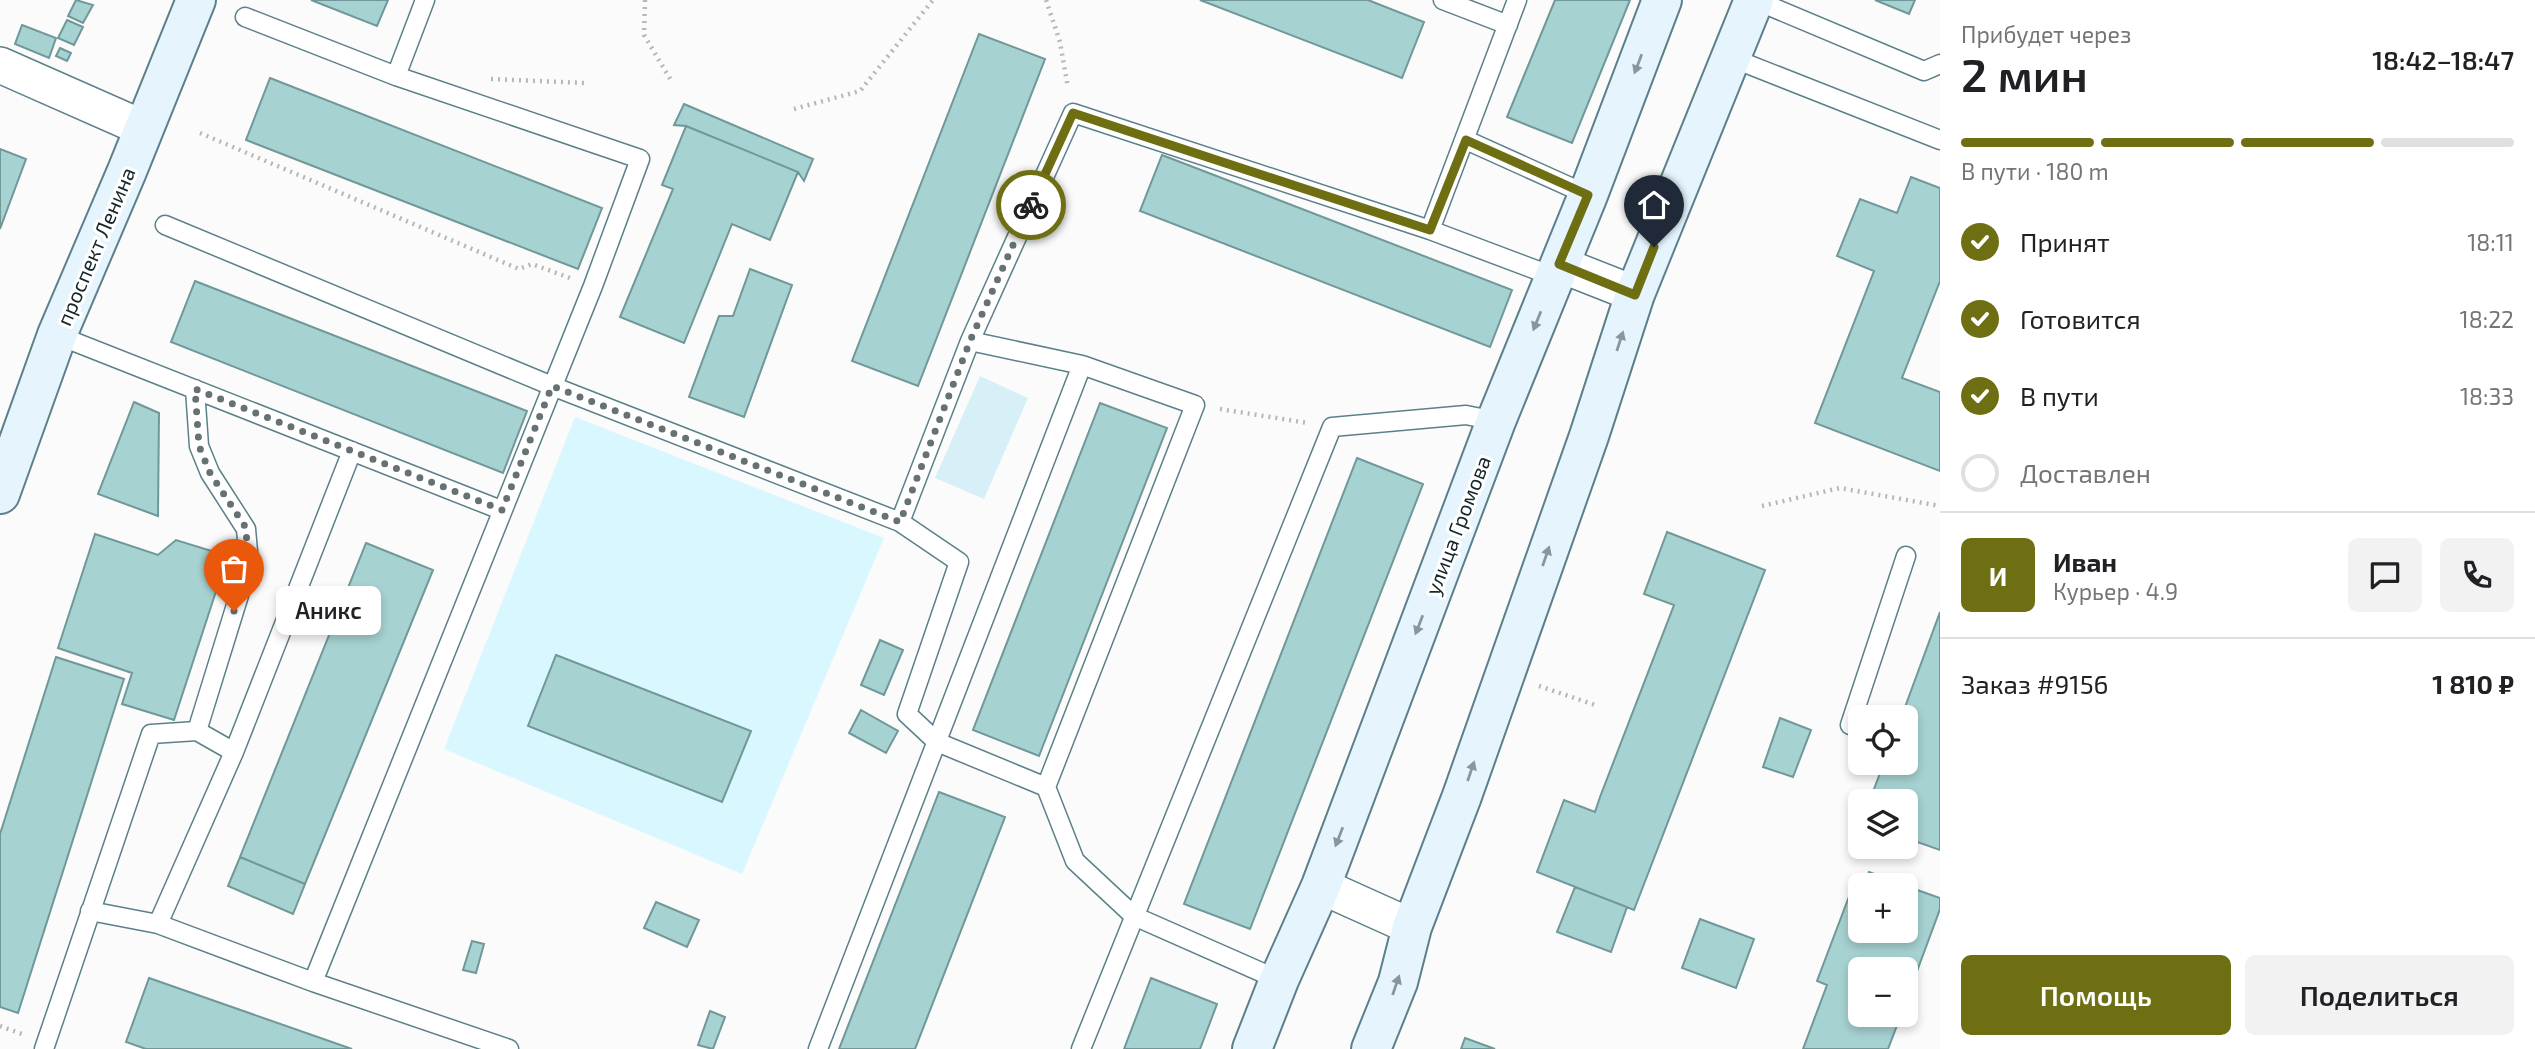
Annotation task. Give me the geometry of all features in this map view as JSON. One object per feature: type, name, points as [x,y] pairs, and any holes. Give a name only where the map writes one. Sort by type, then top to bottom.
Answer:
[{"type":"street","name":"проспект Ленина","points":[[0,494],[57,335],[145,129],[196,0]]},
{"type":"street","name":"улица Громова","points":[[1252,1049],[1321,886],[1496,421],[1588,195],[1662,0]]},
{"type":"street","points":[[1371,1049],[1398,982],[1412,927],[1471,771],[1589,436],[1635,295],[1754,0]]},
{"type":"street","points":[[0,65],[145,129]]},
{"type":"street","points":[[1557,271],[1635,295]]},
{"type":"street","points":[[1321,886],[1412,927]]},
{"type":"lane","points":[[396,76],[425,0]]},
{"type":"lane","points":[[1443,0],[1508,24]]},
{"type":"lane","points":[[1430,230],[1517,0]]},
{"type":"lane","points":[[1754,0],[1924,71],[1940,64]]},
{"type":"lane","points":[[245,17],[396,76],[640,159],[593,286],[313,982]]},
{"type":"lane","points":[[1732,58],[1940,140]]},
{"type":"lane","points":[[900,522],[970,341],[1073,113],[1557,271]]},
{"type":"lane","points":[[1466,140],[1588,195]]},
{"type":"lane","points":[[165,225],[552,386],[900,522],[959,562],[907,714],[937,741],[1046,787]]},
{"type":"lane","points":[[57,335],[502,510]]},
{"type":"lane","points":[[970,341],[1082,365],[1195,405],[1046,787],[1074,861],[1134,916],[1279,980]]},
{"type":"lane","points":[[818,1049],[1082,365]]},
{"type":"lane","points":[[195,389],[199,446],[210,473],[246,528],[248,563],[197,731]]},
{"type":"lane","points":[[1081,1049],[1332,427],[1466,415],[1496,421]]},
{"type":"lane","points":[[158,924],[234,752],[352,450]]},
{"type":"lane","points":[[1857,705],[1906,556]]},
{"type":"lane","points":[[44,1049],[151,734],[197,731],[234,752]]},
{"type":"lane","points":[[90,911],[158,924],[486,1045],[509,1049]]},
{"type":"path","points":[[645,0],[644,35],[672,82]]},
{"type":"path","points":[[793,109],[860,91],[933,0]]},
{"type":"path","points":[[1046,0],[1060,42],[1073,113]]},
{"type":"path","points":[[451,95],[489,79],[584,83]]},
{"type":"path","points":[[200,133],[519,269],[532,264],[593,286]]},
{"type":"path","points":[[1195,405],[1332,427]]},
{"type":"path","points":[[1762,506],[1840,488],[1940,506]]},
{"type":"path","points":[[1537,685],[1598,706]]},
{"type":"shaded area","points":[[980,376],[1028,398],[984,499],[935,478]]},
{"type":"shaded area","points":[[575,417],[884,538],[742,874],[444,749]]},
{"type":"building","points":[[76,0],[93,5],[83,23],[68,16]]},
{"type":"building","points":[[311,0],[388,0],[377,26]]},
{"type":"building","points":[[1200,0],[1368,0],[1424,22],[1402,78]]},
{"type":"building","points":[[1555,0],[1630,0],[1572,143],[1507,117]]},
{"type":"building","points":[[1875,0],[1915,0],[1909,14]]},
{"type":"building","points":[[67,20],[83,27],[74,45],[58,38]]},
{"type":"building","points":[[22,25],[56,38],[49,58],[15,44]]},
{"type":"building","points":[[979,34],[1045,59],[918,386],[852,361]]},
{"type":"building","points":[[60,48],[71,53],[67,61],[56,56]]},
{"type":"building","points":[[270,78],[602,208],[578,269],[246,140]]},
{"type":"building","points":[[684,104],[813,159],[804,181],[798,172],[686,126],[674,125]]},
{"type":"building","points":[[686,126],[798,172],[770,240],[732,224],[684,343],[620,317],[673,189],[662,185]]},
{"type":"building","points":[[0,149],[26,159],[0,229]]},
{"type":"building","points":[[1162,155],[1512,290],[1490,347],[1140,211]]},
{"type":"building","points":[[1911,177],[1940,188],[1940,281],[1902,378],[1940,392],[1940,471],[1815,423],[1874,271],[1837,256],[1860,199],[1897,213]]},
{"type":"building","points":[[750,269],[792,285],[744,417],[689,397],[719,316],[733,316]]},
{"type":"building","points":[[195,281],[527,411],[503,473],[171,342]]},
{"type":"building","points":[[134,402],[159,413],[158,516],[98,494]]},
{"type":"building","points":[[1100,403],[1167,428],[1039,756],[973,730]]},
{"type":"building","points":[[1357,458],[1423,484],[1250,929],[1184,904]]},
{"type":"building","points":[[1667,532],[1765,570],[1634,910],[1537,872],[1564,800],[1595,812],[1674,605],[1644,594]]},
{"type":"building","points":[[95,534],[158,555],[176,540],[215,552],[221,576],[174,720],[122,704],[132,673],[58,648]]},
{"type":"building","points":[[366,543],[433,570],[305,884],[240,857]]},
{"type":"building","points":[[1940,612],[1940,850],[1918,842],[1918,789],[1874,789],[1879,775],[1918,775],[1918,705],[1906,705]]},
{"type":"building","points":[[880,640],[903,650],[884,695],[861,685]]},
{"type":"building","points":[[556,655],[751,731],[722,802],[528,726]]},
{"type":"building","points":[[56,657],[124,679],[18,1013],[0,1007],[0,834]]},
{"type":"building","points":[[861,710],[898,731],[886,753],[849,733]]},
{"type":"building","points":[[1780,718],[1811,730],[1793,777],[1763,767]]},
{"type":"building","points":[[939,792],[1005,817],[915,1049],[839,1049]]},
{"type":"building","points":[[240,857],[305,884],[293,914],[228,886]]},
{"type":"building","points":[[1575,887],[1627,907],[1611,952],[1557,932]]},
{"type":"building","points":[[1918,890],[1940,898],[1940,909],[1918,969],[1918,957],[1848,957],[1848,1027],[1896,1027],[1888,1049],[1803,1049],[1827,985],[1817,981],[1848,899],[1848,943],[1918,943]]},
{"type":"building","points":[[656,902],[699,920],[687,947],[644,928]]},
{"type":"building","points":[[1700,919],[1754,939],[1736,988],[1682,968]]},
{"type":"building","points":[[472,941],[484,944],[476,973],[463,970]]},
{"type":"building","points":[[149,978],[352,1049],[146,1049],[126,1042]]},
{"type":"building","points":[[1151,978],[1217,1004],[1200,1049],[1124,1049]]},
{"type":"building","points":[[710,1011],[725,1017],[713,1049],[698,1045]]},
{"type":"building","points":[[1465,1038],[1495,1049],[1461,1049]]},
{"type":"way so far","points":[[234,611],[248,563],[246,528],[210,473],[199,446],[195,389],[502,510],[552,386],[900,522],[970,341],[1031,205]]},
{"type":"place","name":"Аникс","points":[[234,611]]},
{"type":"route","points":[[1031,205],[1073,113],[1430,230],[1466,140],[1588,195],[1559,264],[1635,295],[1654,247]]}]
